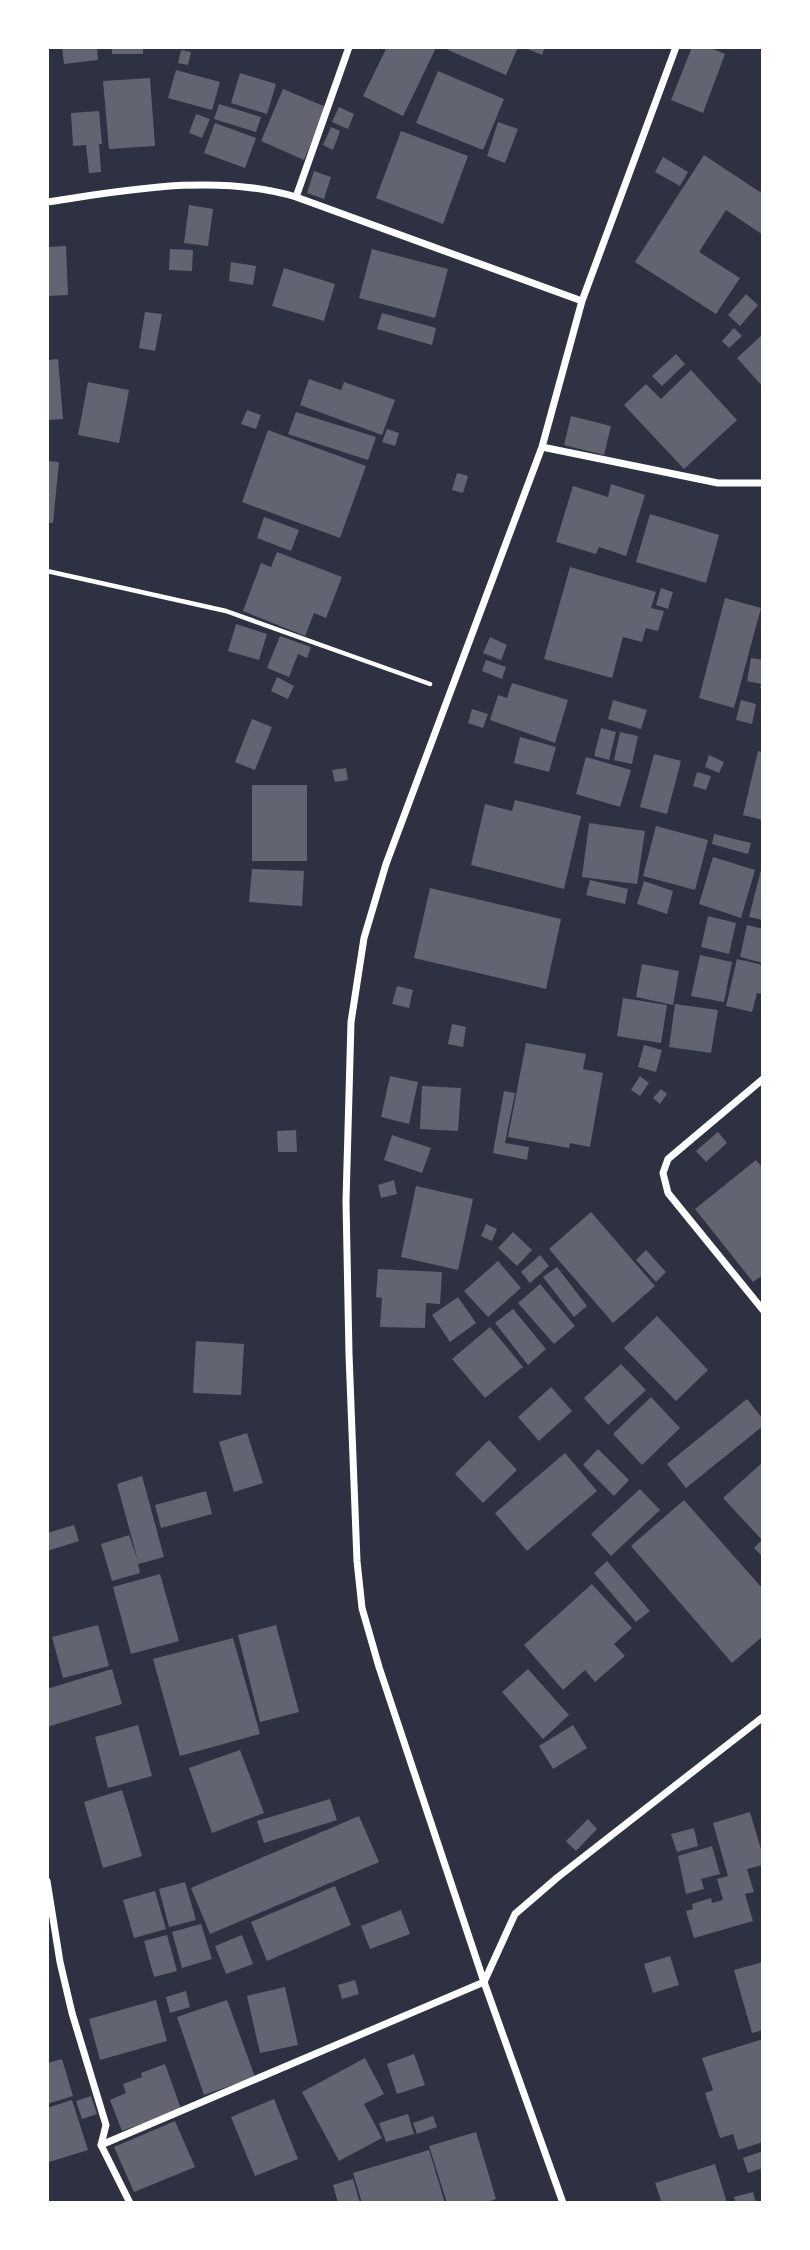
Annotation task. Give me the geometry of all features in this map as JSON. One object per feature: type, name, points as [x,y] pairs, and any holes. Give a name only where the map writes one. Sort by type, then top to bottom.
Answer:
[{"type":"street","points":[[296,197],[349,47]]},
{"type":"street","points":[[563,2203],[484,1982],[379,1667],[362,1608],[357,1561],[346,1201],[351,1023],[364,938],[386,864],[542,447],[582,301],[676,47]]},
{"type":"street","points":[[47,202],[131,190],[206,184],[281,192],[582,301]]},
{"type":"street","points":[[542,447],[718,483],[763,483]]},
{"type":"street","points":[[763,1079],[668,1159],[663,1173],[668,1193],[763,1310]]},
{"type":"street","points":[[101,2145],[484,1982],[515,1914],[558,1877],[763,1717]]},
{"type":"street","points":[[47,1881],[69,2000],[106,2125],[101,2145],[130,2203]]},
{"type":"path","points":[[47,571],[226,611],[451,691]]},
{"type":"building","points":[[62,47],[97,47],[98,60],[64,64]]},
{"type":"building","points":[[112,47],[143,47],[143,54],[112,54]]},
{"type":"building","points":[[387,47],[430,47],[435,50],[403,116],[363,96]]},
{"type":"building","points":[[449,47],[518,47],[506,75],[448,50]]},
{"type":"building","points":[[523,47],[545,47],[542,55]]},
{"type":"building","points":[[692,47],[708,47],[725,54],[703,113],[671,100]]},
{"type":"building","points":[[181,50],[191,52],[188,65],[178,63]]},
{"type":"building","points":[[176,70],[220,82],[212,110],[168,98]]},
{"type":"building","points":[[438,71],[504,99],[483,150],[416,123]]},
{"type":"building","points":[[240,73],[276,84],[267,114],[231,103]]},
{"type":"building","points":[[150,78],[155,146],[109,149],[103,81]]},
{"type":"building","points":[[283,89],[326,107],[304,160],[261,141]]},
{"type":"building","points":[[219,104],[261,117],[256,132],[214,119]]},
{"type":"building","points":[[339,107],[354,114],[348,129],[332,122]]},
{"type":"building","points":[[99,111],[101,172],[89,173],[86,145],[73,146],[71,113]]},
{"type":"building","points":[[196,114],[210,119],[202,138],[189,133]]},
{"type":"building","points":[[498,122],[518,129],[505,163],[487,156]]},
{"type":"building","points":[[215,123],[256,138],[245,168],[204,153]]},
{"type":"building","points":[[331,127],[340,131],[333,150],[323,145]]},
{"type":"building","points":[[401,131],[468,156],[443,224],[376,198]]},
{"type":"building","points":[[704,155],[763,194],[763,235],[726,210],[699,252],[740,278],[716,314],[635,262]]},
{"type":"building","points":[[663,157],[688,172],[680,186],[655,172]]},
{"type":"building","points":[[314,171],[331,177],[324,199],[307,193]]},
{"type":"building","points":[[189,205],[213,209],[208,246],[184,243]]},
{"type":"building","points":[[66,246],[68,295],[47,296],[47,247]]},
{"type":"building","points":[[170,249],[193,250],[192,271],[169,270]]},
{"type":"building","points":[[372,249],[448,269],[435,318],[359,298]]},
{"type":"building","points":[[231,262],[256,266],[253,285],[229,281]]},
{"type":"building","points":[[284,268],[335,284],[324,321],[272,306]]},
{"type":"building","points":[[746,294],[758,305],[740,326],[728,315]]},
{"type":"building","points":[[145,312],[162,314],[155,351],[139,348]]},
{"type":"building","points":[[382,313],[436,328],[432,345],[377,329]]},
{"type":"building","points":[[734,328],[742,336],[729,348],[722,341]]},
{"type":"building","points":[[763,334],[763,387],[737,358]]},
{"type":"building","points":[[676,354],[685,364],[662,386],[652,376]]},
{"type":"building","points":[[58,359],[63,419],[47,420],[47,360]]},
{"type":"building","points":[[691,370],[737,420],[684,469],[624,405],[646,384],[661,399]]},
{"type":"building","points":[[309,379],[341,390],[344,382],[395,400],[382,435],[300,405]]},
{"type":"building","points":[[88,382],[129,390],[119,443],[78,435]]},
{"type":"building","points":[[247,410],[261,415],[256,429],[241,424]]},
{"type":"building","points":[[296,412],[376,437],[368,460],[288,434]]},
{"type":"building","points":[[571,416],[611,426],[604,455],[564,445]]},
{"type":"building","points":[[387,429],[399,433],[395,446],[382,442]]},
{"type":"building","points":[[268,430],[366,466],[340,538],[242,502]]},
{"type":"building","points":[[47,461],[59,462],[53,523],[47,523]]},
{"type":"building","points":[[457,473],[468,476],[463,493],[452,490]]},
{"type":"building","points":[[611,484],[645,495],[626,556],[599,547],[596,554],[556,542],[573,486],[608,497]]},
{"type":"building","points":[[650,514],[719,535],[706,583],[636,562]]},
{"type":"building","points":[[264,517],[299,530],[291,551],[257,538]]},
{"type":"building","points":[[277,552],[342,577],[326,618],[314,613],[305,636],[243,611],[261,563],[271,567]]},
{"type":"building","points":[[570,567],[656,592],[651,608],[664,611],[658,631],[646,628],[642,642],[623,637],[612,678],[544,659]]},
{"type":"building","points":[[661,588],[673,592],[668,609],[656,605]]},
{"type":"building","points":[[725,598],[761,608],[734,708],[699,698]]},
{"type":"building","points":[[236,624],[267,634],[259,660],[228,651]]},
{"type":"building","points":[[280,636],[311,647],[307,658],[298,654],[289,677],[267,668]]},
{"type":"building","points":[[490,637],[507,645],[501,660],[483,653]]},
{"type":"building","points":[[751,658],[763,660],[763,689],[760,688],[761,684],[747,681]]},
{"type":"building","points":[[486,660],[506,667],[502,679],[482,671]]},
{"type":"building","points":[[277,677],[294,686],[288,699],[271,691]]},
{"type":"building","points":[[512,683],[568,700],[555,743],[490,720],[498,695],[507,698]]},
{"type":"building","points":[[613,700],[647,710],[641,729],[608,719]]},
{"type":"building","points":[[741,700],[756,704],[752,724],[736,720]]},
{"type":"building","points":[[472,709],[488,714],[483,728],[468,723]]},
{"type":"building","points":[[252,719],[272,727],[255,770],[235,762]]},
{"type":"building","points":[[601,728],[616,732],[609,760],[594,756]]},
{"type":"building","points":[[620,732],[638,736],[632,764],[614,760]]},
{"type":"building","points":[[520,737],[556,747],[549,772],[514,763]]},
{"type":"building","points":[[758,751],[763,752],[763,820],[743,815]]},
{"type":"building","points":[[654,754],[681,761],[667,814],[640,807]]},
{"type":"building","points":[[709,755],[724,762],[719,773],[705,767]]},
{"type":"building","points":[[586,757],[631,770],[620,807],[576,794]]},
{"type":"building","points":[[346,768],[348,780],[335,782],[332,770]]},
{"type":"building","points":[[697,772],[711,776],[706,790],[693,786]]},
{"type":"building","points":[[252,785],[307,785],[307,861],[252,861]]},
{"type":"building","points":[[515,800],[581,816],[564,889],[471,865],[485,804],[512,811]]},
{"type":"building","points":[[589,823],[645,831],[637,884],[582,877]]},
{"type":"building","points":[[656,826],[708,840],[695,890],[643,876]]},
{"type":"building","points":[[714,834],[751,843],[748,854],[712,844]]},
{"type":"building","points":[[713,857],[755,870],[741,918],[699,904]]},
{"type":"building","points":[[763,866],[763,920],[749,917]]},
{"type":"building","points":[[252,869],[304,871],[302,906],[249,902]]},
{"type":"building","points":[[590,880],[628,889],[625,904],[586,895]]},
{"type":"building","points":[[644,881],[673,891],[667,914],[637,904]]},
{"type":"building","points":[[430,888],[561,919],[546,989],[414,958]]},
{"type":"building","points":[[708,916],[736,923],[729,954],[701,947]]},
{"type":"building","points":[[747,925],[763,929],[763,963],[740,957]]},
{"type":"building","points":[[700,955],[732,962],[724,1002],[691,996]]},
{"type":"building","points":[[737,959],[763,965],[763,994],[757,993],[752,1012],[726,1006]]},
{"type":"building","points":[[642,964],[679,971],[673,1005],[636,997]]},
{"type":"building","points":[[397,986],[413,990],[409,1008],[392,1004]]},
{"type":"building","points":[[623,998],[667,1005],[661,1043],[617,1036]]},
{"type":"building","points":[[675,1004],[718,1010],[711,1053],[669,1047]]},
{"type":"building","points":[[452,1024],[466,1027],[463,1047],[448,1044]]},
{"type":"building","points":[[526,1043],[586,1054],[583,1069],[603,1073],[590,1147],[570,1143],[569,1148],[508,1137]]},
{"type":"building","points":[[644,1045],[662,1050],[656,1072],[638,1067]]},
{"type":"building","points":[[390,1076],[418,1082],[409,1124],[381,1117]]},
{"type":"building","points":[[640,1076],[649,1083],[640,1096],[631,1090]]},
{"type":"building","points":[[422,1086],[461,1088],[458,1131],[420,1129]]},
{"type":"building","points":[[661,1089],[667,1094],[660,1104],[653,1098]]},
{"type":"building","points":[[504,1091],[515,1093],[505,1143],[529,1147],[527,1160],[493,1153]]},
{"type":"building","points":[[296,1130],[297,1152],[278,1152],[277,1131]]},
{"type":"building","points":[[718,1132],[727,1143],[706,1162],[696,1151]]},
{"type":"building","points":[[392,1135],[431,1148],[422,1173],[384,1160]]},
{"type":"building","points":[[756,1160],[763,1168],[763,1275],[753,1282],[695,1209]]},
{"type":"building","points":[[394,1180],[397,1194],[381,1198],[378,1185]]},
{"type":"building","points":[[416,1186],[473,1199],[458,1270],[401,1257]]},
{"type":"building","points":[[591,1212],[655,1286],[613,1323],[549,1249]]},
{"type":"building","points":[[486,1224],[497,1229],[492,1241],[481,1236]]},
{"type":"building","points":[[513,1232],[532,1250],[517,1266],[498,1248]]},
{"type":"building","points":[[646,1250],[666,1272],[656,1282],[636,1260]]},
{"type":"building","points":[[540,1255],[549,1266],[530,1283],[521,1272]]},
{"type":"building","points":[[498,1261],[521,1288],[488,1317],[464,1291]]},
{"type":"building","points":[[557,1267],[587,1306],[574,1317],[543,1277]]},
{"type":"building","points":[[378,1269],[442,1272],[440,1304],[426,1303],[425,1328],[380,1327],[382,1298],[376,1297]]},
{"type":"building","points":[[540,1284],[575,1326],[554,1344],[518,1303]]},
{"type":"building","points":[[458,1297],[476,1323],[450,1342],[432,1315]]},
{"type":"building","points":[[513,1309],[546,1349],[528,1365],[495,1323]]},
{"type":"building","points":[[657,1316],[708,1370],[676,1401],[624,1348]]},
{"type":"building","points":[[490,1327],[523,1367],[485,1398],[452,1359]]},
{"type":"building","points":[[196,1341],[244,1344],[241,1395],[193,1393]]},
{"type":"building","points":[[621,1364],[646,1390],[608,1425],[584,1398]]},
{"type":"building","points":[[551,1387],[572,1411],[539,1441],[518,1417]]},
{"type":"building","points":[[651,1397],[680,1428],[642,1465],[613,1434]]},
{"type":"building","points":[[747,1399],[763,1419],[763,1426],[686,1488],[667,1464]]},
{"type":"building","points":[[247,1433],[263,1483],[234,1492],[219,1442]]},
{"type":"building","points":[[489,1440],[517,1470],[483,1503],[455,1474]]},
{"type":"building","points":[[598,1449],[629,1480],[614,1496],[583,1465]]},
{"type":"building","points":[[565,1453],[597,1491],[527,1551],[495,1513]]},
{"type":"building","points":[[763,1462],[763,1557],[754,1548],[762,1540],[723,1498]]},
{"type":"building","points":[[142,1476],[164,1557],[138,1564],[140,1573],[112,1581],[101,1544],[129,1535],[138,1561],[117,1484]]},
{"type":"building","points":[[640,1489],[660,1510],[611,1556],[591,1534]]},
{"type":"building","points":[[206,1491],[212,1514],[161,1528],[155,1505]]},
{"type":"building","points":[[684,1500],[763,1589],[763,1636],[732,1663],[631,1546]]},
{"type":"building","points":[[74,1525],[79,1541],[47,1551],[47,1533]]},
{"type":"building","points":[[607,1561],[650,1611],[636,1622],[594,1573]]},
{"type":"building","points":[[160,1574],[179,1641],[131,1654],[113,1587]]},
{"type":"building","points":[[592,1584],[632,1628],[614,1644],[625,1656],[595,1682],[585,1670],[563,1690],[524,1645]]},
{"type":"building","points":[[98,1625],[109,1666],[63,1678],[52,1637]]},
{"type":"building","points":[[276,1625],[299,1712],[260,1722],[238,1635]]},
{"type":"building","points":[[233,1638],[260,1734],[180,1756],[153,1659]]},
{"type":"building","points":[[112,1669],[122,1704],[47,1727],[47,1689]]},
{"type":"building","points":[[528,1669],[569,1715],[543,1739],[502,1692]]},
{"type":"building","points":[[138,1725],[152,1776],[108,1788],[95,1737]]},
{"type":"building","points":[[573,1725],[587,1748],[553,1769],[539,1746]]},
{"type":"building","points":[[240,1750],[264,1813],[212,1833],[189,1768]]},
{"type":"building","points":[[122,1790],[142,1856],[103,1868],[84,1802]]},
{"type":"building","points":[[330,1799],[337,1820],[264,1843],[257,1821]]},
{"type":"building","points":[[750,1812],[763,1856],[763,1865],[747,1869],[754,1892],[745,1894],[753,1921],[694,1938],[686,1911],[693,1909],[692,1904],[711,1898],[712,1903],[723,1900],[717,1879],[728,1876],[713,1823]]},
{"type":"building","points":[[359,1816],[379,1862],[210,1934],[191,1888]]},
{"type":"building","points":[[588,1819],[597,1829],[576,1851],[566,1841]]},
{"type":"building","points":[[694,1828],[698,1846],[677,1852],[671,1834]]},
{"type":"building","points":[[712,1846],[720,1874],[701,1879],[704,1889],[686,1894],[678,1856]]},
{"type":"building","points":[[185,1882],[196,1920],[169,1927],[159,1889]]},
{"type":"building","points":[[335,1886],[351,1925],[267,1961],[251,1922]]},
{"type":"building","points":[[155,1891],[166,1929],[134,1938],[123,1900]]},
{"type":"building","points":[[401,1910],[410,1934],[370,1949],[361,1926]]},
{"type":"building","points":[[201,1924],[212,1959],[182,1968],[172,1932]]},
{"type":"building","points":[[167,1935],[177,1971],[154,1977],[144,1941]]},
{"type":"building","points":[[242,1935],[253,1964],[226,1974],[215,1946]]},
{"type":"building","points":[[670,1956],[679,1985],[653,1993],[644,1964]]},
{"type":"building","points":[[763,1962],[763,2030],[752,2033],[734,1970]]},
{"type":"building","points":[[355,1980],[359,1994],[342,1999],[338,1985]]},
{"type":"building","points":[[285,1987],[298,2045],[260,2053],[247,1996]]},
{"type":"building","points":[[186,1991],[190,2007],[170,2013],[166,1997]]},
{"type":"building","points":[[156,2000],[167,2041],[100,2060],[89,2019]]},
{"type":"building","points":[[227,2000],[255,2077],[204,2095],[177,2017]]},
{"type":"building","points":[[763,2039],[763,2142],[738,2150],[733,2134],[720,2138],[705,2093],[713,2090],[702,2058]]},
{"type":"building","points":[[414,2054],[425,2085],[397,2094],[387,2064]]},
{"type":"building","points":[[365,2058],[384,2094],[364,2104],[382,2138],[339,2161],[302,2092]]},
{"type":"building","points":[[62,2059],[73,2096],[47,2104],[47,2063]]},
{"type":"building","points":[[165,2064],[181,2109],[122,2131],[110,2100],[126,2093],[123,2084],[142,2077],[141,2073]]},
{"type":"building","points":[[91,2096],[97,2114],[82,2119],[76,2101]]},
{"type":"building","points":[[274,2099],[298,2159],[255,2176],[231,2117]]},
{"type":"building","points":[[72,2100],[88,2150],[49,2162],[47,2108]]},
{"type":"building","points":[[408,2114],[414,2134],[386,2142],[379,2123]]},
{"type":"building","points":[[433,2116],[437,2127],[417,2134],[413,2123]]},
{"type":"building","points":[[175,2121],[195,2167],[134,2192],[114,2147]]},
{"type":"building","points":[[476,2132],[496,2199],[485,2203],[447,2203],[429,2146]]},
{"type":"building","points":[[429,2150],[445,2203],[362,2203],[353,2173]]},
{"type":"building","points":[[763,2151],[763,2168],[748,2173],[743,2158]]},
{"type":"building","points":[[715,2164],[727,2203],[662,2203],[655,2183]]},
{"type":"building","points":[[353,2179],[360,2203],[338,2203],[333,2185]]},
{"type":"building","points":[[753,2192],[756,2203],[736,2203],[734,2197]]}]
